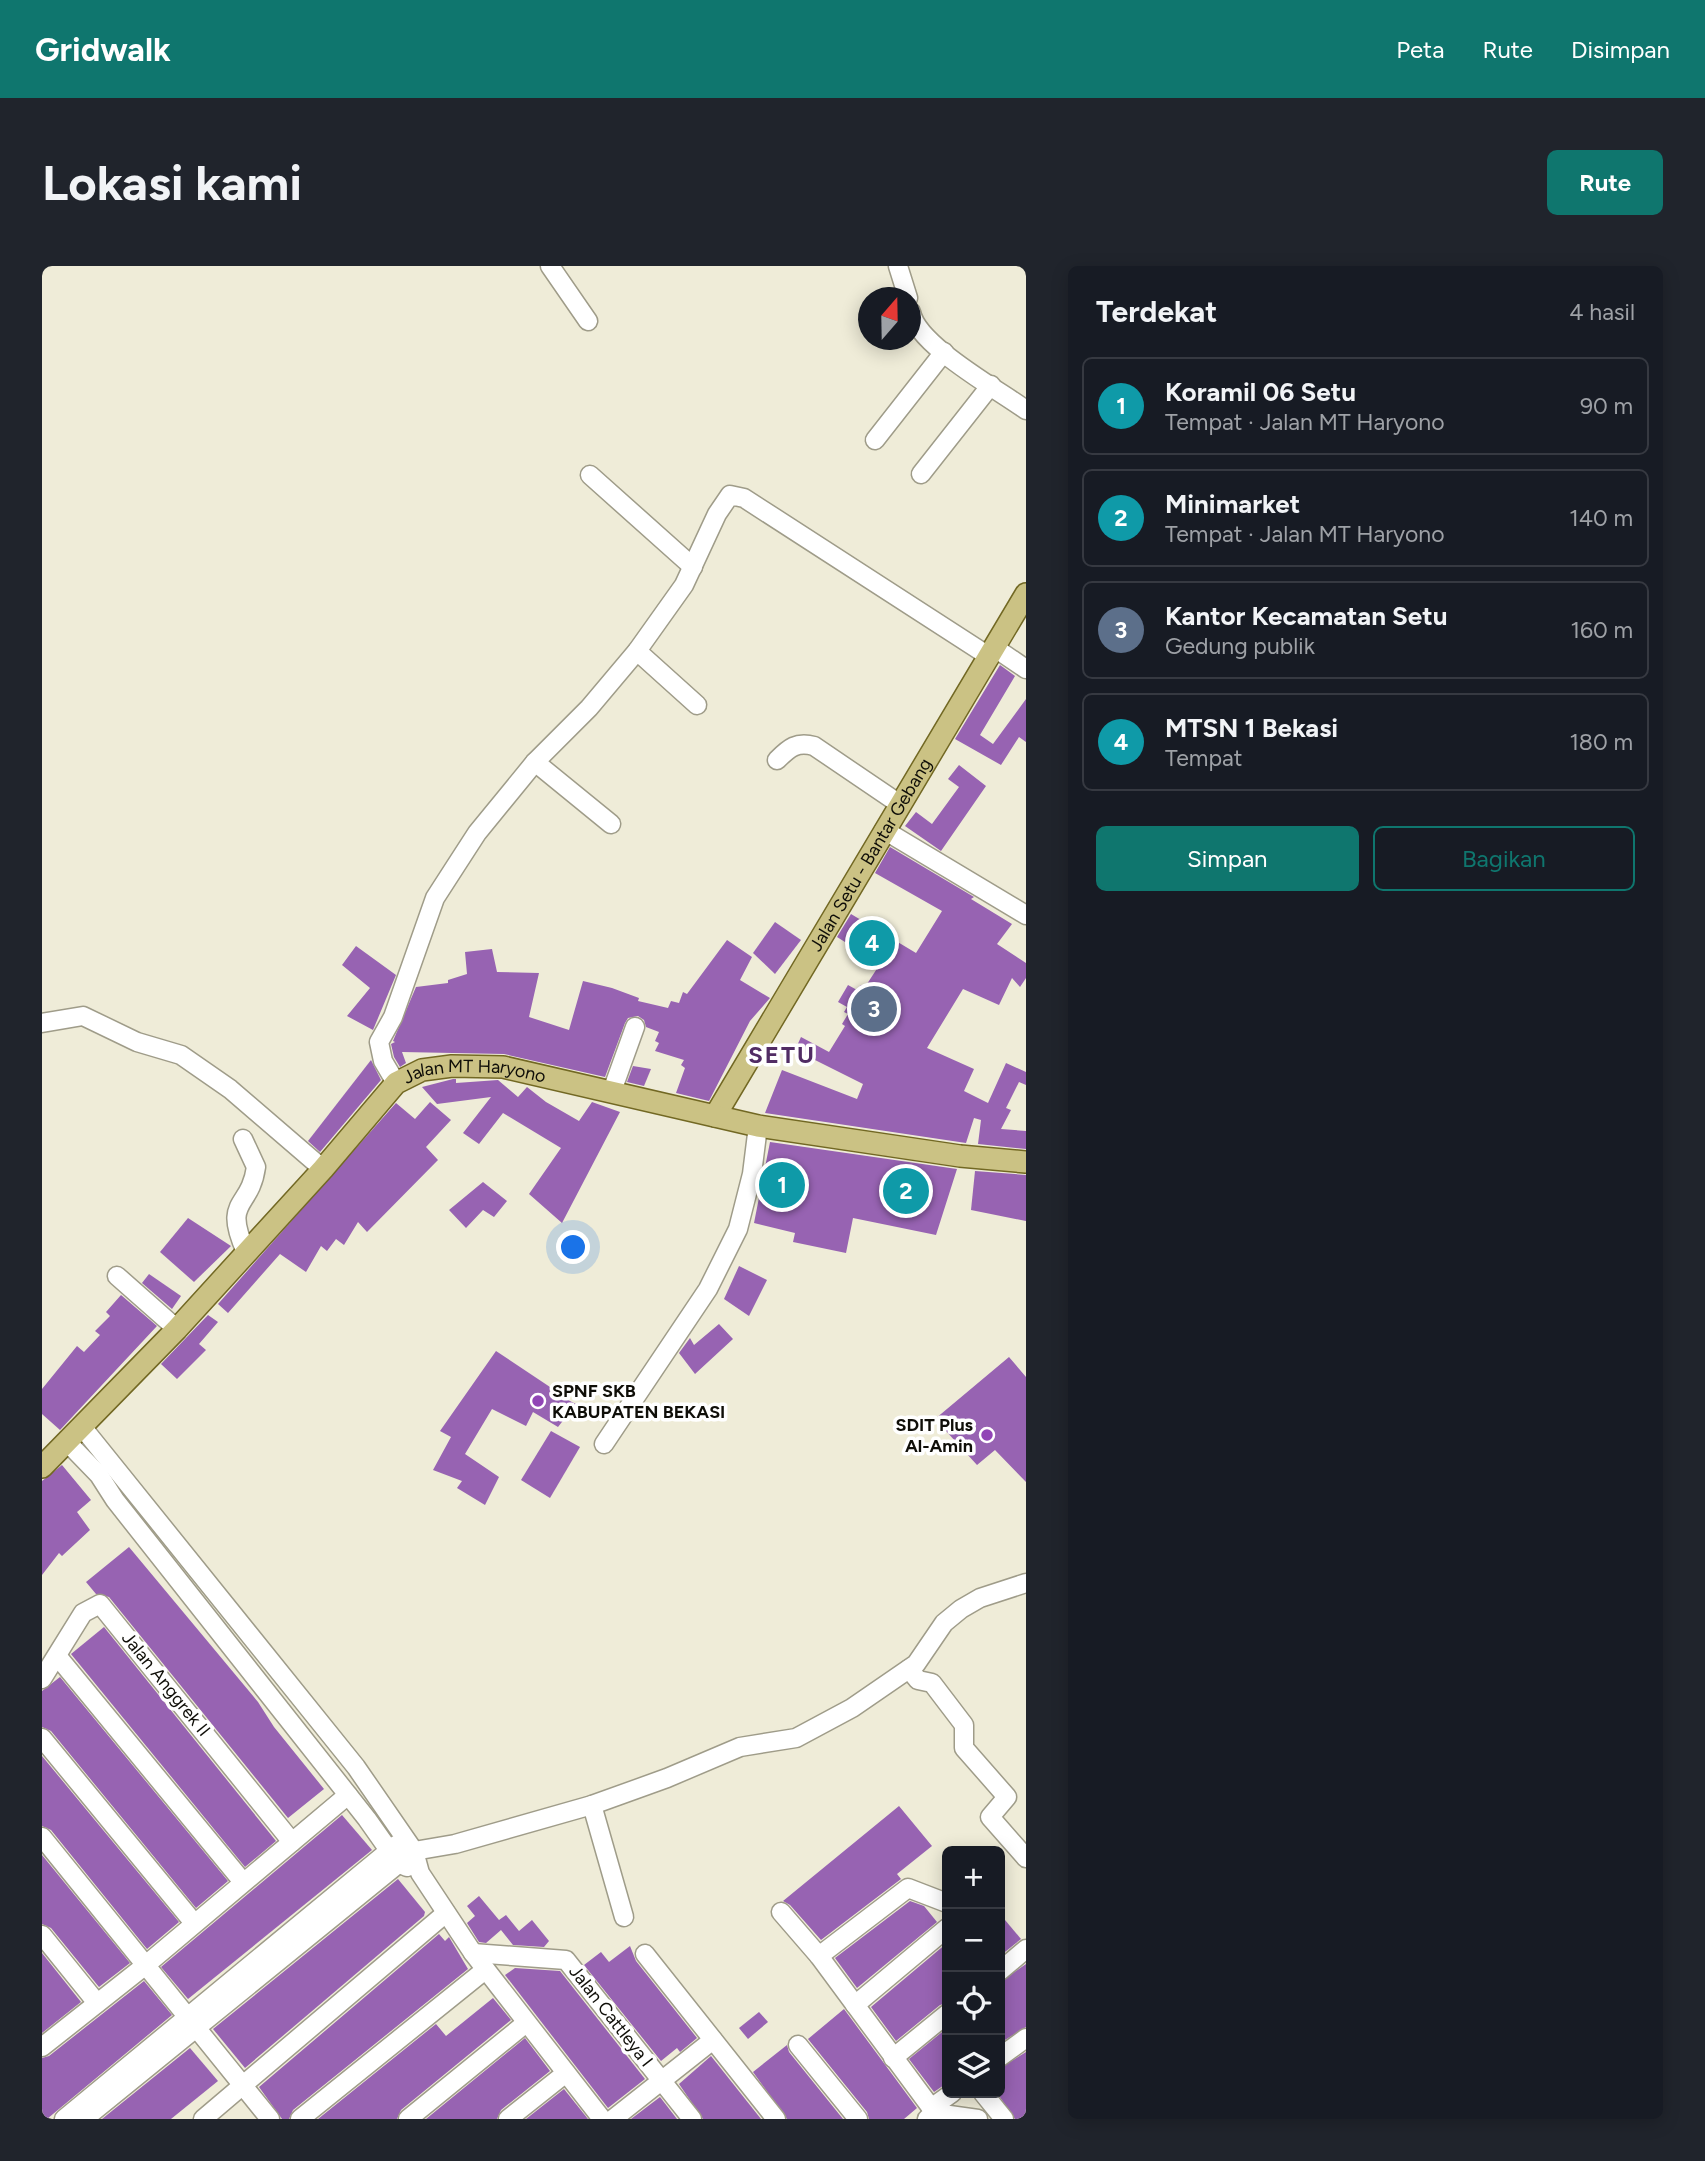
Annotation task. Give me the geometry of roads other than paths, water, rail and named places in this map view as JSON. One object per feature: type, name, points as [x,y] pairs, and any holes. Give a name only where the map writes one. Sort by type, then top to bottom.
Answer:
[{"type":"main road","name":"Jalan Setu - Bantar Gebang","points":[[715,1116],[1026,594]]},
{"type":"main road","name":"Jalan MT Haryono","points":[[42,1467],[177,1329],[323,1169],[396,1083],[422,1070],[452,1066],[503,1067],[758,1126],[1026,1163]]},
{"type":"street","points":[[550,266],[588,321]]},
{"type":"street","points":[[898,266],[906,287]]},
{"type":"street","points":[[921,333],[1026,410]]},
{"type":"street","points":[[874,440],[944,352]]},
{"type":"street","points":[[921,474],[991,384]]},
{"type":"street","points":[[590,475],[693,567]]},
{"type":"street","points":[[396,1083],[383,1061],[379,1042],[393,1017],[435,898],[477,833],[536,762],[589,708],[637,651],[693,567],[717,514],[730,495],[737,494],[992,652],[1026,669]]},
{"type":"street","points":[[637,651],[697,705]]},
{"type":"street","points":[[777,760],[791,746],[801,744],[814,747],[901,805]]},
{"type":"street","points":[[536,762],[611,824]]},
{"type":"street","points":[[884,830],[1026,915]]},
{"type":"street","points":[[42,1023],[83,1016],[137,1042],[181,1055],[230,1089],[323,1169]]},
{"type":"street","points":[[612,1091],[635,1027]]},
{"type":"street","points":[[604,1444],[708,1289],[738,1229],[752,1174],[758,1126]]},
{"type":"street","points":[[243,1139],[256,1167],[236,1212],[235,1228],[246,1252]]},
{"type":"street","points":[[117,1276],[177,1329]]},
{"type":"street","points":[[75,1436],[99,1475],[223,1640],[348,1795],[393,1857],[420,1873]]},
{"type":"street","points":[[75,1436],[356,1767],[410,1845],[420,1873],[473,1953],[602,2119]]},
{"type":"street","points":[[64,2119],[410,1845],[455,1844],[592,1805],[667,1778],[740,1746],[796,1738],[852,1708],[909,1669],[922,1657],[944,1623],[961,1609],[980,1598],[1026,1583]]},
{"type":"street","name":"Jalan Anggrek II","points":[[42,1679],[83,1613],[97,1604],[104,1607],[292,1842]]},
{"type":"street","points":[[58,1657],[243,1882]]},
{"type":"street","points":[[909,1669],[918,1680],[932,1683],[964,1725],[964,1748],[1006,1797],[990,1816],[1026,1858]]},
{"type":"street","points":[[42,1738],[194,1923]]},
{"type":"street","points":[[44,2042],[147,1964],[348,1795]]},
{"type":"street","points":[[592,1805],[624,1917]]},
{"type":"street","points":[[42,1837],[270,2119]]},
{"type":"street","points":[[820,1956],[908,1888],[942,1901]]},
{"type":"street","points":[[781,1912],[820,1956],[931,2113],[978,2119]]},
{"type":"street","points":[[203,2119],[446,1913]]},
{"type":"street","points":[[855,2006],[942,1932]]},
{"type":"street","points":[[42,1935],[97,2003]]},
{"type":"street","points":[[1005,1966],[1026,1949]]},
{"type":"street","name":"Jalan Cattleya I","points":[[473,1953],[566,1960],[692,2119]]},
{"type":"street","points":[[645,1954],[776,2119]]},
{"type":"street","points":[[300,2119],[485,1970]]},
{"type":"street","points":[[893,2058],[942,2018]]},
{"type":"street","points":[[84,2119],[192,2020]]},
{"type":"street","points":[[408,2119],[526,2023]]},
{"type":"street","points":[[613,2119],[713,2040]]},
{"type":"street","points":[[1005,2054],[1024,2042]]},
{"type":"street","points":[[798,2045],[858,2119]]},
{"type":"street","points":[[508,2119],[566,2073]]},
{"type":"street","points":[[931,2113],[947,2098]]},
{"type":"street","points":[[987,2098],[1004,2119]]},
{"type":"place","name":"MTSN 1 Bekasi","points":[[872,943]]},
{"type":"place","name":"Kantor Kecamatan Setu","points":[[874,1009]]},
{"type":"place","name":"Koramil 06 Setu","points":[[782,1185]]},
{"type":"place","name":"Minimarket","points":[[906,1191]]},
{"type":"place","name":"SPNF SKB KABUPATEN BEKASI","points":[[538,1401]]},
{"type":"place","name":"SDIT Plus Al-Amin","points":[[987,1435]]},
{"type":"district","name":"SETU","points":[[782,1054]]}]
